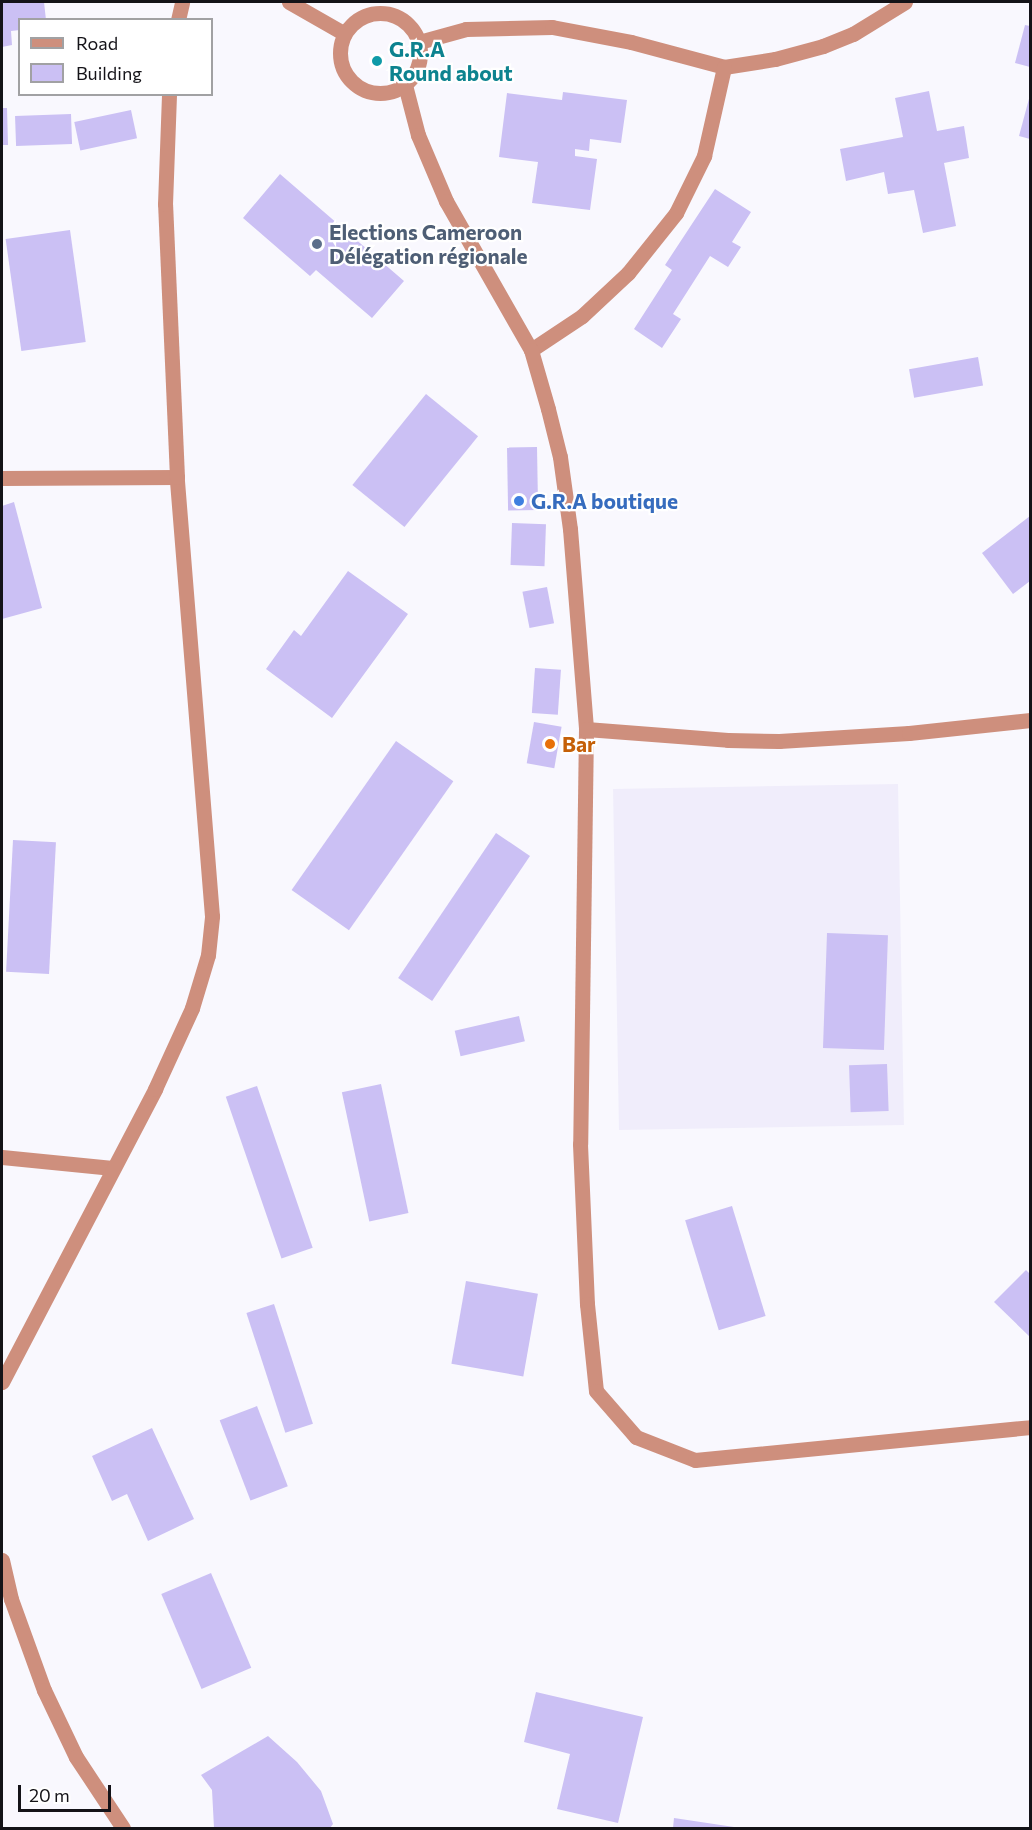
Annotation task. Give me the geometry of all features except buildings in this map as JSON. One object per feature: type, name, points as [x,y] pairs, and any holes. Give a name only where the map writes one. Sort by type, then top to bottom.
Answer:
[{"type":"street","points":[[178,18],[182,2]]},
{"type":"street","points":[[289,2],[345,34]]},
{"type":"street","points":[[419,42],[466,29],[552,27],[631,42],[724,67],[775,59],[823,46],[853,34],[905,2]]},
{"type":"street","points":[[385,13],[400,18],[412,28],[419,42],[420,58],[415,73],[405,85],[391,92],[375,93],[360,89],[341,64],[340,49],[345,34],[355,22],[369,14],[385,13]]},
{"type":"street","points":[[531,350],[582,316],[628,273],[676,213],[704,156],[724,67]]},
{"type":"street","points":[[405,85],[418,135],[446,201],[531,350],[560,457],[576,587],[586,729],[580,1144],[587,1304],[596,1391],[636,1437],[695,1460],[1030,1427]]},
{"type":"street","points":[[2,1382],[154,1089],[192,1008],[208,955],[212,916],[177,477],[165,204],[169,96]]},
{"type":"street","points":[[2,478],[177,477]]},
{"type":"street","points":[[586,729],[728,740],[779,741],[909,733],[1030,720]]},
{"type":"street","points":[[2,1157],[112,1168]]},
{"type":"street","points":[[2,1560],[11,1599],[44,1690],[76,1757],[123,1828]]},
{"type":"shaded area","points":[[898,784],[904,1125],[619,1130],[613,789]]},
{"type":"place","name":"G.R.A Round about","points":[[377,61]]},
{"type":"place","name":"Elections Cameroon Délégation régionale","points":[[317,244]]},
{"type":"place","name":"G.R.A boutique","points":[[519,501]]},
{"type":"place","name":"Bar","points":[[550,744]]}]
